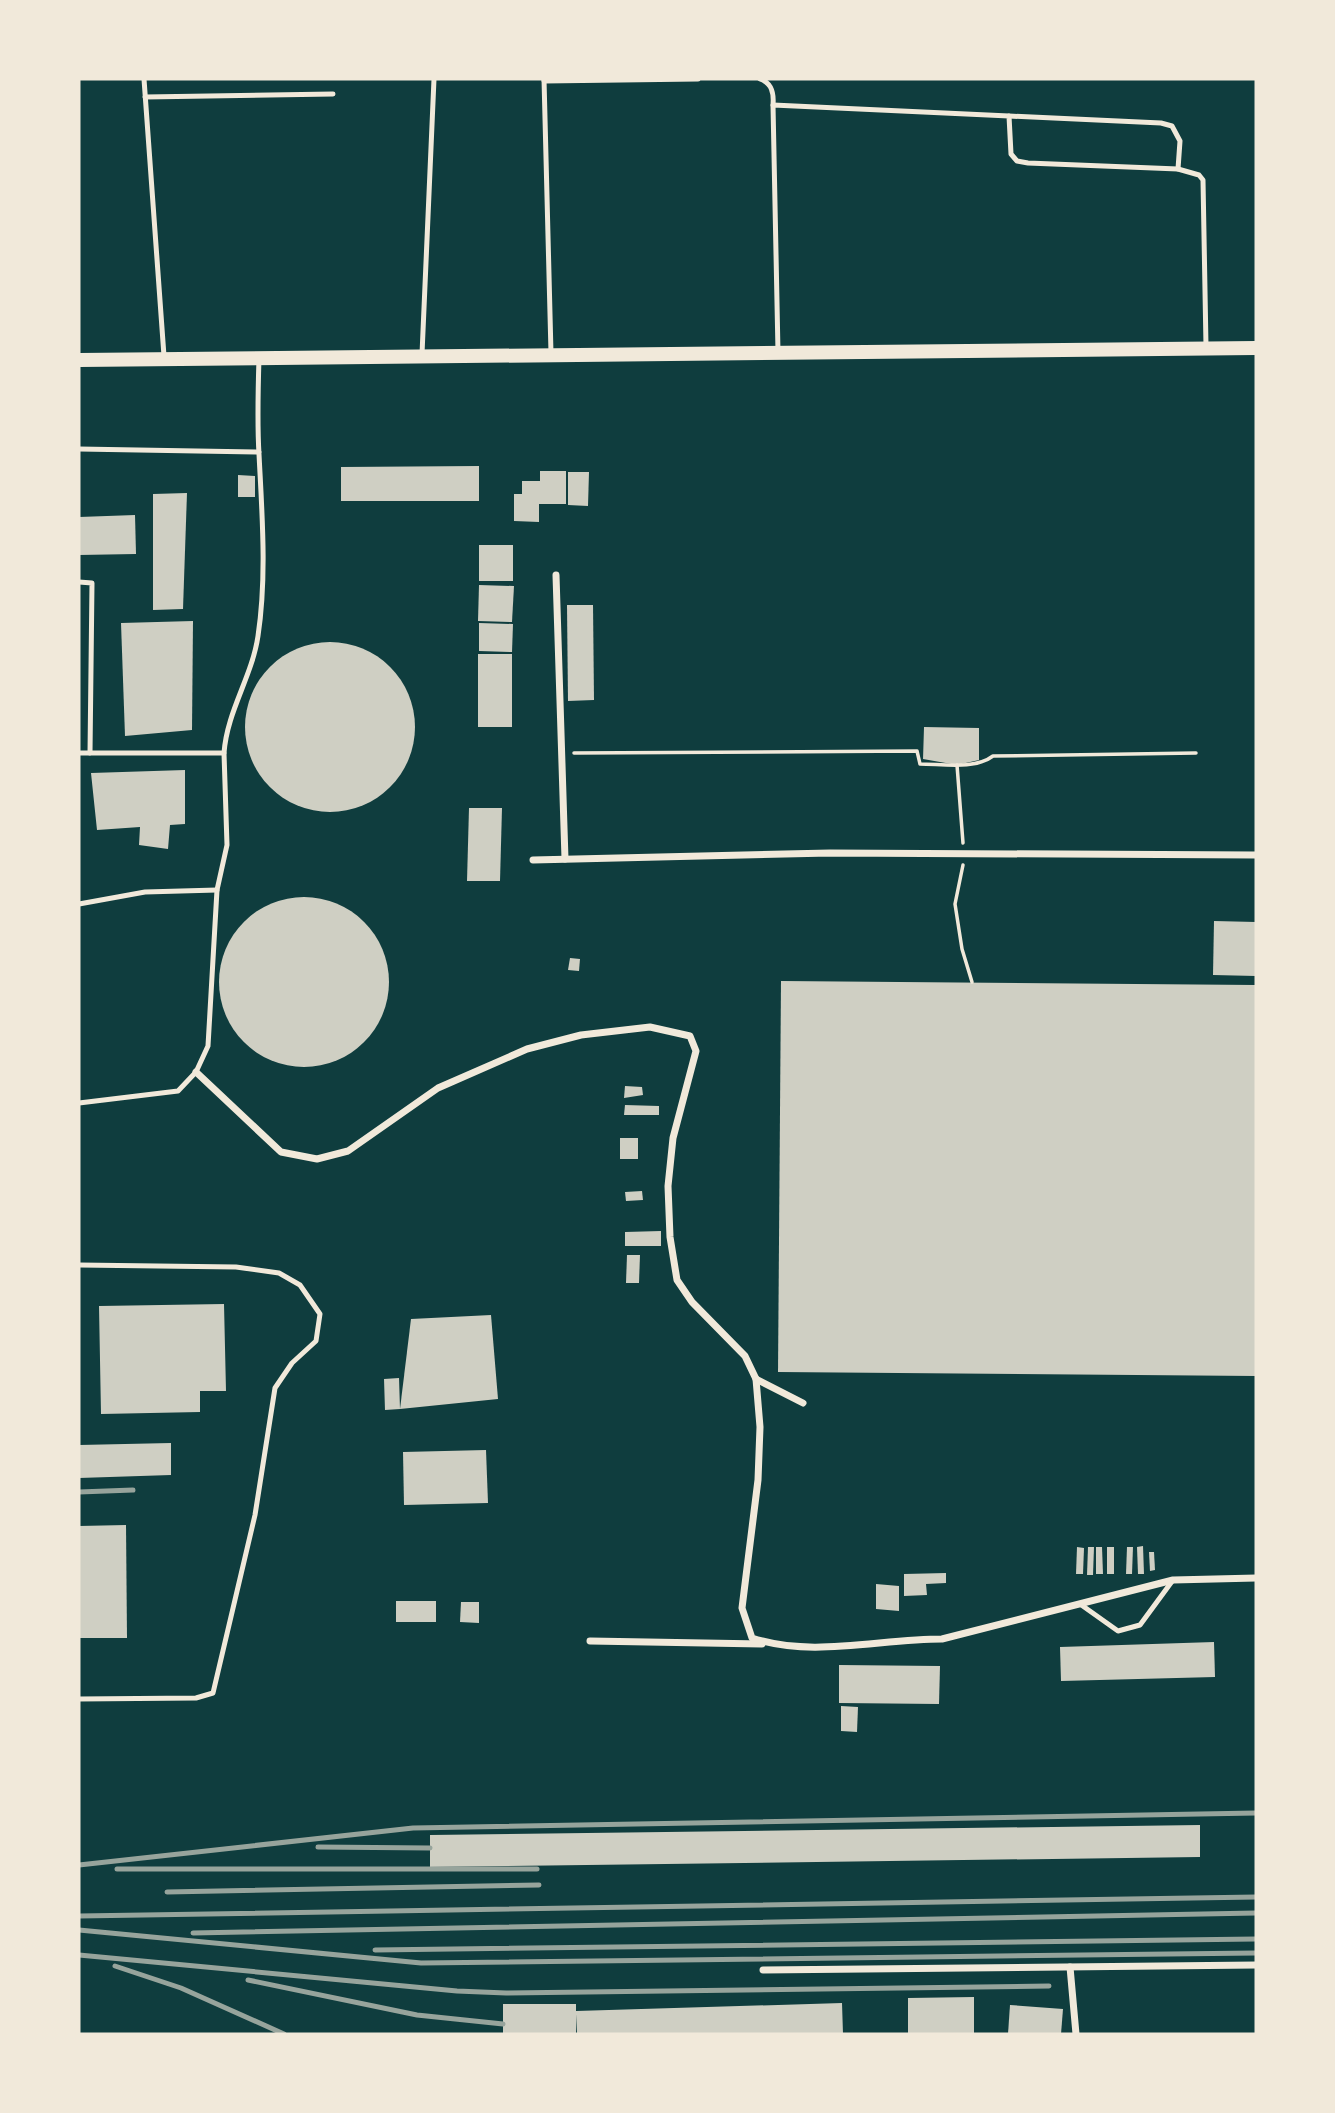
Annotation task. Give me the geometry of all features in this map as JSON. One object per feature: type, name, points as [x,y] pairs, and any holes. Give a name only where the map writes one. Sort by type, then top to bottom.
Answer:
[{"type":"main road","points":[[79,360],[1256,348]]},
{"type":"street","points":[[556,575],[565,859]]},
{"type":"street","points":[[533,860],[830,853],[1256,855]]},
{"type":"street","points":[[196,1072],[281,1152],[317,1159],[348,1151],[438,1088],[527,1049],[582,1035],[650,1027],[690,1037],[696,1051],[673,1138],[668,1186],[670,1237],[677,1280],[692,1302],[745,1356],[756,1379],[760,1427],[758,1480],[742,1608],[752,1638],[773,1645]]},
{"type":"street","points":[[756,1379],[803,1403]]},
{"type":"street","points":[[590,1641],[818,1646],[942,1639],[1173,1580],[1256,1578]]},
{"type":"street","points":[[762,1970],[1256,1965]]},
{"type":"street","points":[[1070,1968],[1076,2034]]},
{"type":"lane","points":[[144,79],[164,359]]},
{"type":"lane","points":[[422,357],[434,79]]},
{"type":"lane","points":[[551,356],[544,80],[698,79]]},
{"type":"lane","points":[[764,80],[774,95],[778,354]]},
{"type":"lane","points":[[145,97],[333,94]]},
{"type":"lane","points":[[773,105],[1161,123],[1171,126],[1178,133],[1178,169]]},
{"type":"lane","points":[[1009,116],[1011,154],[1017,161],[1178,169],[1199,175],[1203,180],[1206,349]]},
{"type":"lane","points":[[79,1103],[178,1091],[196,1072],[208,1046],[217,890],[227,845],[225,734],[253,660],[258,635],[263,532],[259,452],[259,358]]},
{"type":"lane","points":[[79,449],[259,452]]},
{"type":"lane","points":[[79,582],[92,583],[90,753]]},
{"type":"lane","points":[[79,753],[224,753]]},
{"type":"lane","points":[[79,904],[145,892],[217,890]]},
{"type":"lane","points":[[79,1265],[236,1267],[279,1273],[300,1285],[320,1314],[316,1341],[292,1363],[275,1388],[255,1515],[213,1693],[195,1698],[79,1699]]},
{"type":"lane","points":[[1080,1604],[1118,1631],[1140,1625],[1173,1580]]},
{"type":"path","points":[[562,753],[917,751],[920,764],[957,765],[985,762],[993,756],[1196,753]]},
{"type":"path","points":[[957,765],[963,838]]},
{"type":"path","points":[[963,863],[955,904],[962,949],[972,982]]},
{"type":"building","points":[[479,466],[479,501],[341,501],[341,467]]},
{"type":"building","points":[[540,471],[566,471],[566,504],[539,504],[539,522],[514,521],[514,494],[522,494],[522,481],[540,481]]},
{"type":"building","points":[[568,472],[589,472],[588,506],[568,505]]},
{"type":"building","points":[[238,475],[255,476],[255,497],[238,497]]},
{"type":"building","points":[[187,493],[183,609],[153,610],[153,494]]},
{"type":"building","points":[[135,515],[136,554],[79,555],[79,517]]},
{"type":"building","points":[[479,545],[513,545],[513,581],[479,581]]},
{"type":"building","points":[[479,585],[514,586],[512,622],[478,621]]},
{"type":"building","points":[[567,605],[593,605],[594,700],[568,701]]},
{"type":"building","points":[[193,621],[192,730],[125,736],[121,623]]},
{"type":"building","points":[[479,623],[513,624],[512,652],[479,651]]},
{"type":"building","points":[[330,642],[362,649],[390,667],[408,695],[415,727],[408,759],[390,787],[362,805],[330,812],[298,805],[270,787],[252,759],[245,727],[252,695],[270,667],[298,649]]},
{"type":"building","points":[[478,654],[512,654],[512,727],[478,727]]},
{"type":"building","points":[[924,727],[979,728],[979,760],[957,765],[923,759]]},
{"type":"building","points":[[185,770],[185,824],[170,825],[168,849],[139,845],[140,827],[97,830],[91,773]]},
{"type":"building","points":[[469,808],[502,808],[500,881],[467,881]]},
{"type":"building","points":[[304,897],[336,904],[351,911],[364,922],[375,935],[382,950],[389,982],[382,1014],[375,1029],[364,1042],[351,1053],[336,1060],[304,1067],[272,1060],[257,1053],[244,1042],[233,1029],[226,1014],[219,982],[226,950],[233,935],[244,922],[257,911],[272,904]]},
{"type":"building","points":[[1214,921],[1256,922],[1256,976],[1213,975]]},
{"type":"building","points":[[570,958],[580,959],[579,971],[568,970]]},
{"type":"building","points":[[781,981],[1256,985],[1256,1376],[778,1372]]},
{"type":"building","points":[[625,1086],[642,1087],[643,1095],[624,1098]]},
{"type":"building","points":[[625,1105],[659,1106],[659,1115],[624,1115]]},
{"type":"building","points":[[620,1138],[638,1138],[638,1159],[620,1159]]},
{"type":"building","points":[[642,1191],[643,1200],[626,1201],[625,1192]]},
{"type":"building","points":[[661,1231],[661,1246],[625,1246],[625,1232]]},
{"type":"building","points":[[627,1255],[640,1255],[639,1283],[626,1283]]},
{"type":"building","points":[[224,1304],[226,1391],[200,1391],[200,1412],[101,1414],[99,1306]]},
{"type":"building","points":[[491,1315],[498,1399],[400,1409],[411,1319]]},
{"type":"building","points":[[399,1378],[400,1409],[385,1410],[384,1379]]},
{"type":"building","points":[[171,1443],[171,1475],[79,1478],[79,1445]]},
{"type":"building","points":[[486,1450],[488,1503],[404,1505],[403,1452]]},
{"type":"building","points":[[126,1525],[127,1638],[79,1638],[79,1526]]},
{"type":"building","points":[[1143,1546],[1144,1574],[1138,1574],[1137,1547]]},
{"type":"building","points":[[1077,1547],[1084,1548],[1083,1574],[1076,1574]]},
{"type":"building","points":[[1088,1547],[1094,1547],[1093,1575],[1087,1575]]},
{"type":"building","points":[[1096,1547],[1102,1547],[1103,1574],[1096,1574]]},
{"type":"building","points":[[1107,1547],[1114,1547],[1114,1574],[1107,1574]]},
{"type":"building","points":[[1127,1547],[1133,1547],[1132,1574],[1126,1574]]},
{"type":"building","points":[[1149,1552],[1154,1552],[1155,1570],[1150,1571]]},
{"type":"building","points":[[946,1573],[946,1583],[926,1584],[927,1595],[904,1596],[904,1574]]},
{"type":"building","points":[[876,1584],[899,1586],[899,1611],[876,1609]]},
{"type":"building","points":[[396,1601],[436,1601],[436,1622],[396,1622]]},
{"type":"building","points":[[461,1602],[479,1602],[479,1623],[460,1622]]},
{"type":"building","points":[[1214,1642],[1215,1677],[1061,1681],[1060,1647]]},
{"type":"building","points":[[839,1665],[940,1666],[939,1704],[839,1703]]},
{"type":"building","points":[[841,1706],[858,1707],[857,1732],[841,1731]]},
{"type":"building","points":[[1200,1825],[1200,1857],[430,1867],[430,1835]]},
{"type":"building","points":[[974,1997],[974,2034],[908,2034],[908,1998]]},
{"type":"building","points":[[842,2003],[843,2034],[577,2034],[577,2014],[576,2034],[503,2034],[503,2004],[576,2004],[576,2011]]},
{"type":"building","points":[[1010,2005],[1063,2009],[1061,2034],[1008,2034]]},
{"type":"railway","points":[[79,1492],[133,1490]]},
{"type":"railway","points":[[79,1865],[413,1828],[1256,1813]]},
{"type":"railway","points":[[318,1847],[430,1848]]},
{"type":"railway","points":[[117,1869],[537,1869]]},
{"type":"railway","points":[[167,1892],[539,1885]]},
{"type":"railway","points":[[79,1916],[1256,1897]]},
{"type":"railway","points":[[193,1933],[1256,1913]]},
{"type":"railway","points":[[79,1930],[421,1963],[1256,1953]]},
{"type":"railway","points":[[375,1950],[1256,1939]]},
{"type":"railway","points":[[79,1955],[457,1991],[506,1993],[1049,1986]]},
{"type":"railway","points":[[115,1966],[181,1988],[284,2034]]},
{"type":"railway","points":[[248,1980],[417,2015],[503,2024]]}]
